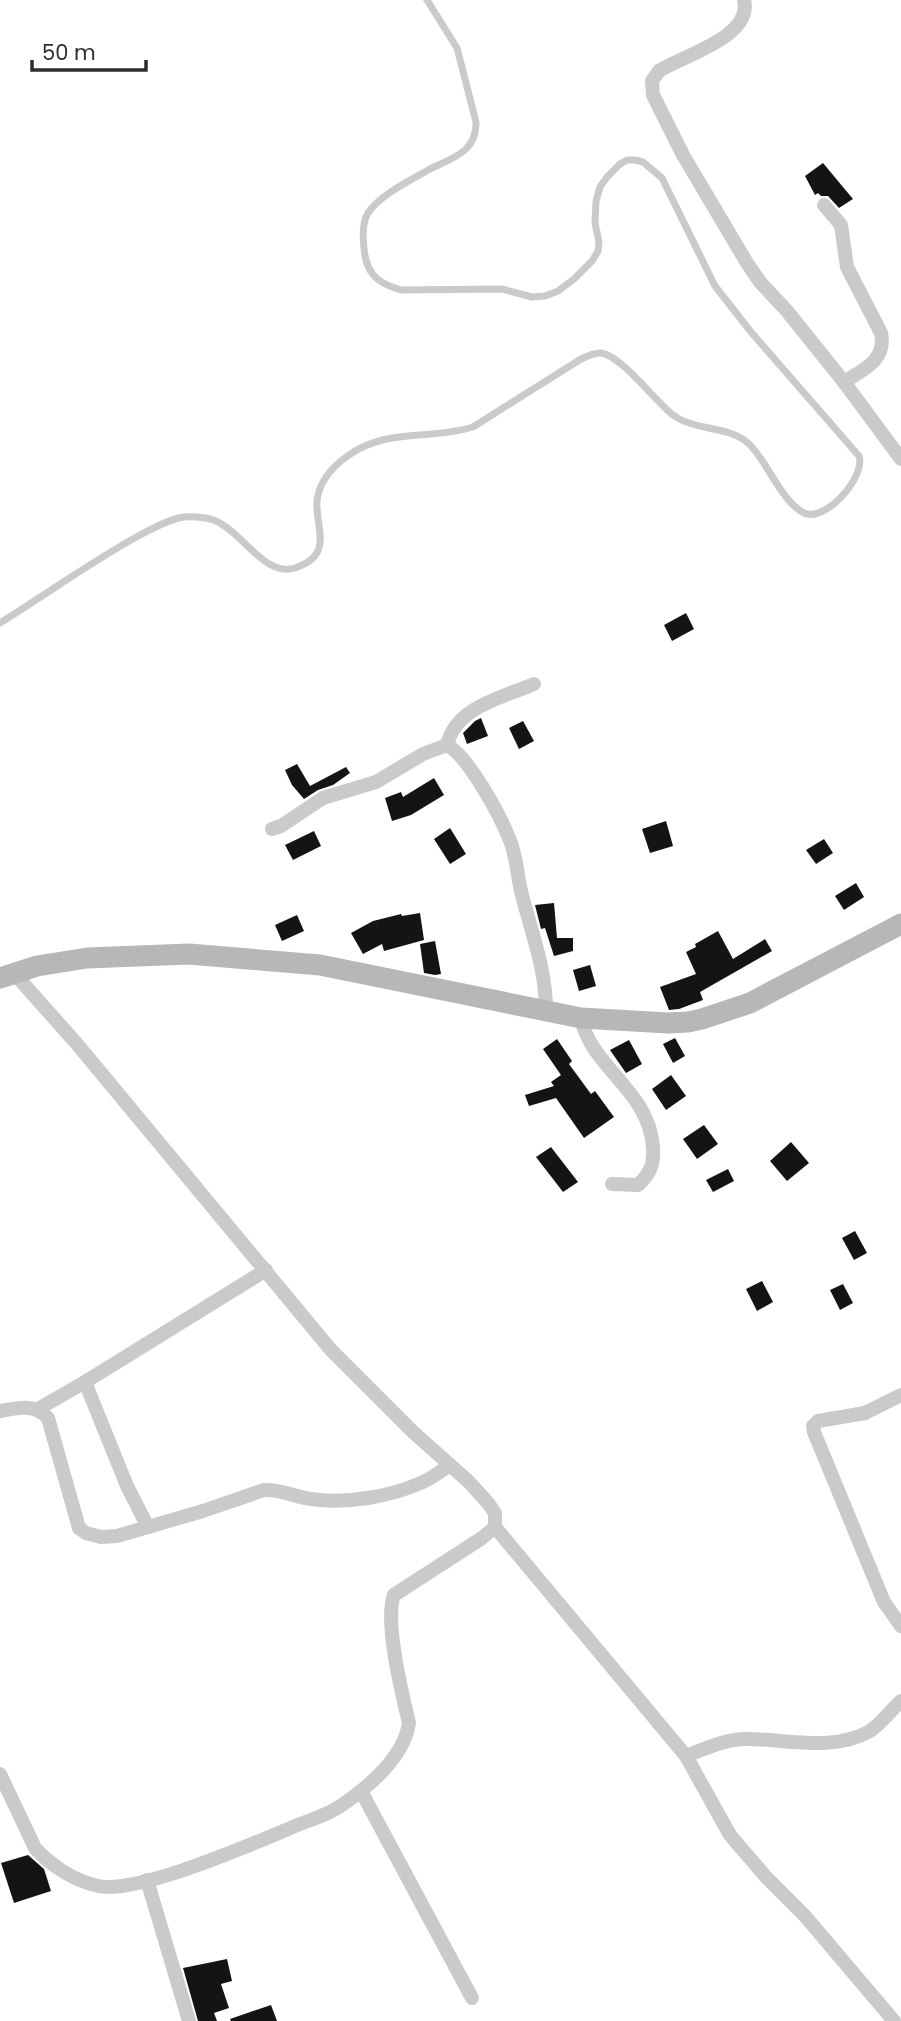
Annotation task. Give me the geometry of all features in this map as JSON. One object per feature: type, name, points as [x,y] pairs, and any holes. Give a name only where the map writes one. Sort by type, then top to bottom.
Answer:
[{"type":"main road","points":[[7,975],[87,958],[189,954],[320,965],[581,1018],[668,1023],[702,1019],[750,1003],[901,924]]},
{"type":"street","points":[[744,0],[745,15],[731,34],[659,71],[652,81],[653,95],[683,155],[760,282],[788,311],[901,459]]},
{"type":"street","points":[[824,205],[841,225],[847,267],[883,341],[875,361],[844,382]]},
{"type":"street","points":[[447,745],[450,731],[470,712],[534,684]]},
{"type":"street","points":[[272,829],[281,826],[323,798],[376,782],[423,754],[447,745]]},
{"type":"street","points":[[447,745],[460,757],[494,806],[510,840],[546,990],[546,1010]]},
{"type":"street","points":[[7,975],[77,1044],[331,1350],[488,1503],[495,1513],[495,1527],[686,1756],[730,1835],[766,1877],[805,1916],[894,2021]]},
{"type":"street","points":[[581,1018],[589,1041],[636,1100],[652,1131],[652,1169],[648,1177],[638,1185],[612,1184]]},
{"type":"street","points":[[38,1409],[265,1270]]},
{"type":"street","points":[[85,1382],[127,1486],[148,1527]]},
{"type":"street","points":[[901,1395],[865,1413],[818,1420],[813,1426],[872,1575],[890,1613],[901,1626]]},
{"type":"street","points":[[0,1411],[30,1407],[38,1409],[48,1418],[76,1520],[81,1531],[101,1537],[117,1536],[264,1490],[273,1489],[311,1499],[328,1500],[394,1493],[424,1482],[450,1465]]},
{"type":"street","points":[[0,1774],[35,1848],[44,1858],[78,1879],[100,1886],[118,1886],[147,1880],[233,1852],[332,1811],[361,1791],[401,1749],[407,1735],[409,1723],[394,1650],[391,1614],[394,1595],[495,1527]]},
{"type":"street","points":[[686,1756],[722,1742],[740,1739],[789,1743],[848,1739],[870,1730],[901,1701]]},
{"type":"street","points":[[361,1791],[471,1998]]},
{"type":"street","points":[[147,1880],[189,2021]]},
{"type":"lane","points":[[0,623],[126,543],[156,527],[184,517],[203,517],[221,523],[271,565],[284,569],[301,565],[320,547],[321,524],[317,510],[320,488],[327,475],[345,458],[376,440],[400,435],[456,432],[473,427],[581,359],[597,353],[617,359],[676,417],[688,424],[736,436],[745,441],[789,500],[807,515],[824,512],[849,488],[859,471],[859,456],[715,286],[662,178],[643,162],[627,160],[620,163],[600,187],[595,223],[598,251],[574,279],[558,291],[532,297],[502,289],[401,290],[387,286],[372,276],[367,268],[364,250],[364,221],[367,214],[382,199],[457,157],[476,133],[476,122],[459,54],[427,0]]},
{"type":"building","points":[[823,163],[853,199],[839,208],[828,196],[818,193],[815,195],[805,176]]},
{"type":"building","points":[[686,613],[694,629],[672,641],[664,625]]},
{"type":"building","points":[[481,718],[488,736],[467,744],[463,733]]},
{"type":"building","points":[[523,721],[534,741],[519,749],[509,728]]},
{"type":"building","points":[[297,764],[310,786],[346,767],[350,773],[304,799],[292,785],[285,770]]},
{"type":"building","points":[[434,778],[444,795],[411,815],[392,821],[385,798],[401,792],[403,797]]},
{"type":"building","points":[[666,821],[673,846],[650,853],[642,829]]},
{"type":"building","points":[[450,828],[466,854],[450,864],[434,839]]},
{"type":"building","points":[[314,831],[321,846],[293,860],[285,845]]},
{"type":"building","points":[[824,839],[833,853],[816,864],[806,850]]},
{"type":"building","points":[[856,883],[864,897],[844,910],[835,896]]},
{"type":"building","points":[[554,903],[557,938],[573,938],[573,951],[554,956],[545,928],[541,929],[535,905]]},
{"type":"building","points":[[420,913],[424,940],[384,951],[382,944],[363,954],[351,933],[373,921],[401,914]]},
{"type":"building","points":[[297,915],[304,931],[282,941],[275,925]]},
{"type":"building","points":[[718,931],[733,959],[765,939],[772,951],[700,992],[703,1000],[669,1010],[660,987],[696,974],[686,952]]},
{"type":"building","points":[[435,941],[441,974],[435,975],[424,973],[420,944]]},
{"type":"building","points":[[590,965],[596,986],[579,991],[573,970]]},
{"type":"building","points":[[675,1038],[685,1056],[673,1063],[663,1044]]},
{"type":"building","points":[[557,1039],[572,1061],[569,1064],[591,1094],[595,1091],[614,1117],[584,1138],[556,1098],[529,1106],[525,1095],[554,1086],[551,1082],[561,1075],[543,1049]]},
{"type":"building","points":[[629,1040],[642,1064],[626,1073],[610,1050]]},
{"type":"building","points":[[671,1075],[686,1096],[666,1110],[652,1089]]},
{"type":"building","points":[[704,1125],[718,1144],[697,1159],[683,1139]]},
{"type":"building","points":[[791,1142],[809,1163],[787,1181],[770,1161]]},
{"type":"building","points":[[551,1147],[578,1182],[563,1192],[536,1157]]},
{"type":"building","points":[[728,1169],[734,1181],[713,1192],[706,1180]]},
{"type":"building","points":[[855,1231],[867,1253],[854,1260],[842,1238]]},
{"type":"building","points":[[762,1281],[773,1302],[757,1311],[746,1289]]},
{"type":"building","points":[[843,1284],[853,1303],[840,1310],[830,1290]]},
{"type":"building","points":[[28,1855],[44,1869],[51,1891],[14,1903],[1,1863]]},
{"type":"building","points":[[227,1959],[232,1981],[221,1984],[229,2008],[214,2013],[217,2021],[198,2021],[183,1968]]},
{"type":"building","points":[[271,2005],[277,2021],[230,2019]]}]
